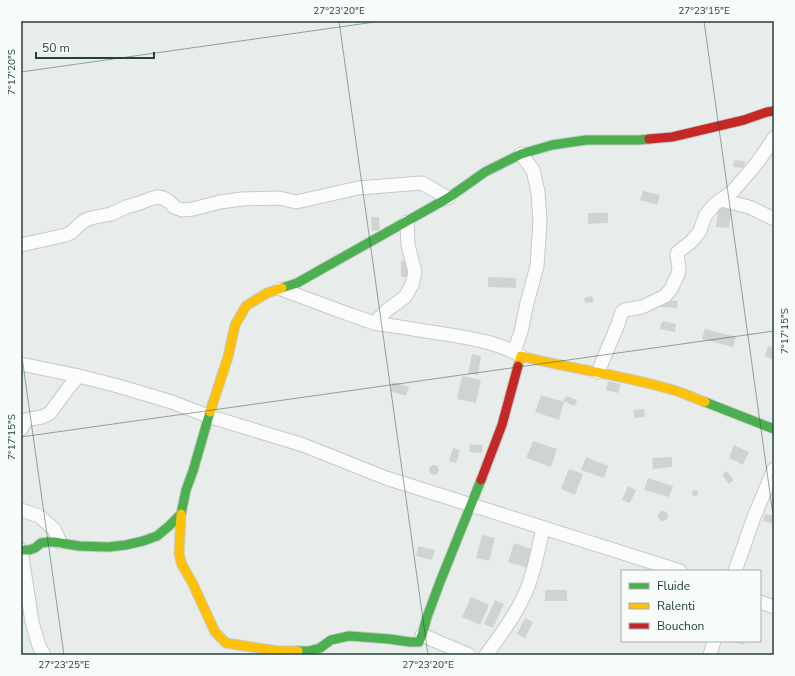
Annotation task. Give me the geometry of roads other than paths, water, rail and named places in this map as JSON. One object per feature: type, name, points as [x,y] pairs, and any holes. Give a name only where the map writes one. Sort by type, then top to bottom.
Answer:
[{"type":"street","points":[[521,154],[533,170],[538,192],[540,222],[537,266],[527,303],[518,353],[502,425],[472,505],[440,582],[419,642],[349,636],[331,640],[320,648],[309,651],[278,651],[226,643],[215,632],[180,560],[181,514],[186,490],[208,416],[228,357],[235,325],[246,306],[268,293],[297,283],[448,198],[485,172],[521,154],[552,145],[579,141],[639,140],[672,137],[744,120],[774,111]]},
{"type":"street","points":[[598,372],[622,312],[624,310],[642,307],[665,296],[671,289],[678,274],[679,267],[677,253],[692,241],[700,231],[705,216],[715,204],[733,191],[757,163],[774,138]]},
{"type":"street","points":[[21,245],[66,235],[72,232],[84,221],[91,218],[111,214],[126,207],[157,197],[163,198],[170,202],[174,207],[182,210],[192,210],[220,202],[242,199],[279,198],[296,202],[358,188],[422,183],[448,198]]},
{"type":"street","points":[[721,200],[749,207],[774,219]]},
{"type":"street","points":[[374,323],[387,310],[404,297],[412,285],[414,272],[408,245],[407,222]]},
{"type":"street","points":[[281,289],[374,323],[463,336],[502,347],[548,363],[598,372],[674,390],[774,429]]},
{"type":"street","points":[[21,364],[79,376],[172,402],[208,416],[303,445],[386,478],[677,570]]},
{"type":"street","points":[[21,429],[26,420],[42,417],[50,413],[79,376]]},
{"type":"street","points":[[735,570],[754,517],[774,469]]},
{"type":"street","points":[[21,510],[39,516],[54,529],[60,542]]},
{"type":"street","points":[[44,655],[32,622],[21,550],[29,550],[35,548],[41,543],[48,542],[60,542],[79,546],[108,547],[126,545],[157,536],[181,514]]},
{"type":"street","points":[[486,655],[507,625],[524,595],[534,567],[543,528]]},
{"type":"street","points":[[761,602],[774,606]]},
{"type":"street","points":[[422,635],[470,655]]},
{"type":"street","points":[[710,655],[714,642]]}]
